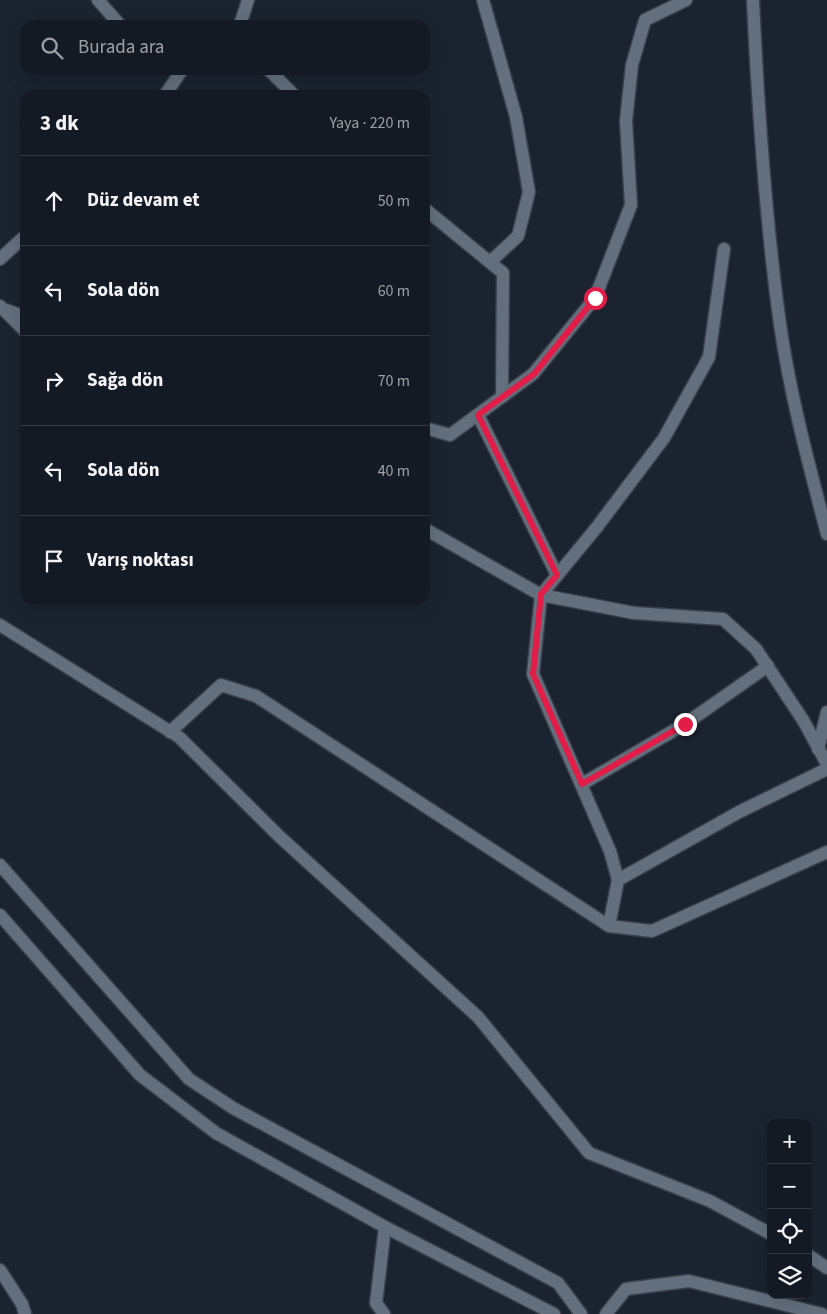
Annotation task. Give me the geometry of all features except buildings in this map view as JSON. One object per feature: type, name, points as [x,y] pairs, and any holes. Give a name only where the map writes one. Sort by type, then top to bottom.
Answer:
[{"type":"street","points":[[98,0],[116,20]]},
{"type":"street","points":[[242,20],[248,0]]},
{"type":"street","points":[[483,0],[516,117],[529,192],[518,236],[490,262]]},
{"type":"street","points":[[430,429],[450,435],[534,374],[595,298],[631,205],[626,121],[632,65],[645,20],[686,0]]},
{"type":"street","points":[[753,0],[758,111],[780,324],[802,439],[827,534]]},
{"type":"street","points":[[169,90],[179,75]]},
{"type":"street","points":[[274,75],[289,90]]},
{"type":"street","points":[[430,213],[503,273],[502,397]]},
{"type":"street","points":[[0,259],[20,241]]},
{"type":"street","points":[[609,926],[618,880],[610,851],[533,674],[541,594],[664,438],[709,357],[724,250]]},
{"type":"street","points":[[1,307],[20,315]]},
{"type":"street","points":[[1,307],[20,326]]},
{"type":"street","points":[[478,415],[557,575]]},
{"type":"street","points":[[430,532],[541,594],[634,613],[723,619],[756,650],[768,666],[803,720],[827,764]]},
{"type":"street","points":[[0,626],[179,737],[280,837],[478,1017],[589,1153],[710,1201],[767,1232]]},
{"type":"street","points":[[582,784],[685,724],[768,666]]},
{"type":"street","points":[[170,732],[221,685],[256,696],[609,926],[652,931],[827,852]]},
{"type":"street","points":[[818,749],[827,712]]},
{"type":"street","points":[[618,880],[739,812],[827,769]]},
{"type":"street","points":[[0,865],[189,1079],[234,1108],[558,1284],[581,1314]]},
{"type":"street","points":[[0,915],[140,1074],[216,1134],[386,1227],[554,1314]]},
{"type":"street","points":[[384,1314],[376,1303],[386,1227]]},
{"type":"street","points":[[812,1258],[827,1267]]},
{"type":"street","points":[[0,1270],[22,1304],[25,1314]]},
{"type":"street","points":[[606,1314],[626,1289],[689,1281],[779,1309],[822,1314]]},
{"type":"route","points":[[595,298],[534,374],[478,415],[557,575],[541,594],[533,674],[582,784],[685,724]]}]
